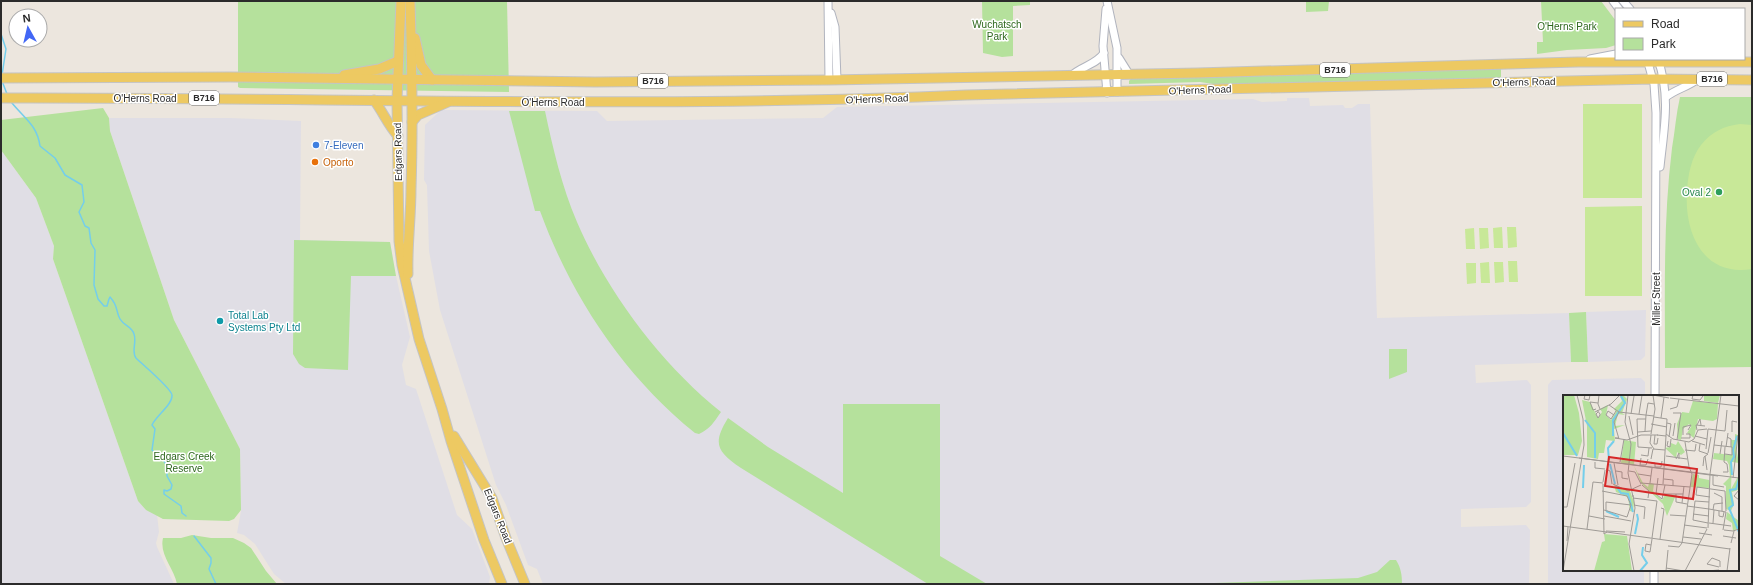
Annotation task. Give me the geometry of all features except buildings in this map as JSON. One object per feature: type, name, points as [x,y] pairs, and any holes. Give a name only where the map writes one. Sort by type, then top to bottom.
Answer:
[{"type":"main road","name":"Edgars Road","points":[[401,1],[397,100],[399,241],[402,264],[419,339],[482,534],[502,584]]},
{"type":"main road","name":"Edgars Road","points":[[410,1],[412,80],[411,190],[408,249],[410,302]]},
{"type":"main road","points":[[410,19],[421,65],[432,80]]},
{"type":"main road","name":"O'Herns Road","points":[[1,78],[230,77],[595,82],[833,80],[1118,75],[1647,60],[1752,62]]},
{"type":"main road","points":[[318,79],[379,69],[398,61]]},
{"type":"main road","name":"O'Herns Road","points":[[1,98],[412,100],[574,103],[859,100],[1653,78],[1752,80]]},
{"type":"main road","points":[[374,100],[384,113],[390,127],[398,136]]},
{"type":"main road","points":[[412,122],[418,115],[449,101]]},
{"type":"main road","name":"Edgars Road","points":[[442,409],[459,445],[492,498],[506,538],[526,584]]},
{"type":"street","points":[[828,1],[830,12],[833,80]]},
{"type":"street","points":[[1107,3],[1104,53],[1107,92]]},
{"type":"street","points":[[1107,3],[1118,56],[1117,92]]},
{"type":"street","points":[[1071,76],[1077,69],[1096,62],[1104,53]]},
{"type":"street","points":[[1578,62],[1615,54]]},
{"type":"street","points":[[1118,56],[1129,74]]},
{"type":"street","name":"Miller Street","points":[[1647,60],[1653,78],[1656,113],[1655,395]]},
{"type":"street","name":"Miller Street","points":[[1656,201],[1665,131],[1666,97],[1664,78],[1658,60]]},
{"type":"street","points":[[1666,97],[1674,91],[1691,85],[1698,79]]},
{"type":"street","points":[[1654,571],[1654,584]]},
{"type":"shaded area","points":[[1287,98],[1309,98],[1310,106],[1343,105],[1345,108],[1352,108],[1358,104],[1370,104],[1377,318],[1569,313],[1571,362],[1475,365],[1476,383],[1527,380],[1531,385],[1531,502],[1526,507],[1461,509],[1461,527],[1526,525],[1530,530],[1529,584],[543,584],[537,569],[528,565],[506,505],[496,485],[440,310],[429,251],[427,185],[424,180],[425,125],[441,110],[597,111],[607,121],[823,118],[837,107],[1253,99],[1262,102],[1287,101]]},
{"type":"shaded area","points":[[109,118],[230,118],[301,121],[300,240],[390,242],[410,337],[402,365],[406,385],[416,389],[457,515],[472,529],[490,577],[489,584],[286,584],[274,574],[255,544],[244,535],[237,533],[241,511],[240,449],[174,320],[110,131]]},
{"type":"shaded area","points":[[1,150],[36,198],[54,246],[53,259],[138,501],[146,510],[157,515],[159,532],[156,543],[174,584],[1,584]]},
{"type":"shaded area","points":[[1646,310],[1645,356],[1641,360],[1588,362],[1586,312]]},
{"type":"shaded area","points":[[1641,378],[1645,382],[1645,395],[1563,395],[1563,571],[1644,571],[1644,584],[1548,584],[1548,385],[1552,380]]},
{"type":"green space","points":[[238,1],[507,1],[509,92],[240,88],[238,87]]},
{"type":"green space","name":"Wuchatsch Park","points":[[982,1],[1030,1],[1030,5],[1013,6],[1013,56],[1002,57],[983,53]]},
{"type":"green space","points":[[1306,1],[1329,1],[1328,11],[1306,12]]},
{"type":"green space","name":"O'Herns Park","points":[[1541,1],[1601,1],[1615,20],[1615,45],[1606,48],[1567,50],[1537,54],[1537,42],[1543,42]]},
{"type":"green space","points":[[1501,68],[1501,78],[1220,85],[1200,82],[1129,84],[1132,77]]},
{"type":"green space","points":[[1680,97],[1752,97],[1752,367],[1665,368],[1665,258],[1667,203],[1672,148]]},
{"type":"green space","points":[[1583,104],[1642,104],[1642,198],[1583,198]]},
{"type":"green space","name":"Edgars Creek Reserve","points":[[103,108],[109,118],[110,131],[174,320],[240,449],[241,510],[234,519],[229,521],[163,519],[146,510],[138,501],[53,259],[54,246],[36,198],[1,150],[1,120]]},
{"type":"green space","points":[[509,111],[545,111],[558,168],[572,209],[589,248],[604,275],[638,326],[657,350],[699,393],[721,412],[712,425],[703,432],[699,434],[695,433],[669,411],[645,386],[602,332],[584,304],[567,274],[540,211],[535,211]]},
{"type":"green space","name":"Oval 2","points":[[1740,124],[1752,125],[1752,269],[1735,270],[1721,266],[1709,259],[1700,249],[1693,236],[1689,222],[1687,191],[1691,167],[1695,155],[1701,145],[1718,130]]},
{"type":"green space","points":[[1642,206],[1642,296],[1585,296],[1585,207]]},
{"type":"green space","points":[[1502,227],[1503,248],[1494,248],[1493,228]]},
{"type":"green space","points":[[1507,227],[1516,227],[1517,247],[1508,248]]},
{"type":"green space","points":[[1474,228],[1475,249],[1466,249],[1465,229]]},
{"type":"green space","points":[[1479,228],[1488,228],[1489,248],[1480,249]]},
{"type":"green space","points":[[294,240],[390,242],[396,276],[351,276],[348,370],[305,368],[299,364],[293,354]]},
{"type":"green space","points":[[1508,261],[1517,261],[1518,282],[1509,282]]},
{"type":"green space","points":[[1489,262],[1490,283],[1481,283],[1480,263]]},
{"type":"green space","points":[[1494,262],[1503,262],[1504,282],[1495,283]]},
{"type":"green space","points":[[1466,263],[1476,263],[1476,283],[1467,284]]},
{"type":"green space","points":[[1586,312],[1588,362],[1571,362],[1569,313]]},
{"type":"green space","points":[[1389,349],[1407,349],[1407,372],[1389,379]]},
{"type":"green space","points":[[843,404],[940,404],[940,556],[987,584],[928,584],[741,468],[722,452],[719,441],[720,434],[728,418],[768,447],[843,493]]},
{"type":"green space","points":[[192,535],[211,538],[233,538],[244,543],[251,548],[266,571],[277,584],[177,584],[163,550],[163,538],[181,538]]},
{"type":"green space","points":[[1390,560],[1396,560],[1398,563],[1401,572],[1402,584],[1186,584],[1358,578],[1377,572]]},
{"type":"waterway","points":[[1,34],[6,49],[2,75]]},
{"type":"waterway","points":[[2,81],[7,94]]},
{"type":"waterway","points":[[12,103],[33,127],[40,146],[55,158],[65,175],[82,185],[84,202],[79,212],[85,226],[89,228],[91,243],[95,250],[94,285],[98,299],[104,306],[107,306],[110,297],[113,300],[120,319],[133,331],[135,337],[134,353],[136,358],[162,382],[172,395],[172,399],[152,425],[155,429],[152,450],[164,461],[167,466],[167,476],[172,485],[171,489],[167,491],[164,490],[164,494],[181,506],[182,513],[186,516]]},
{"type":"waterway","points":[[194,536],[211,558],[209,569],[216,584]]},
{"type":"place","name":"7-Eleven","points":[[316,145]]},
{"type":"place","name":"Oporto","points":[[315,162]]},
{"type":"place","name":"Oval 2","points":[[1719,192]]},
{"type":"place","name":"Total Lab Systems Pty Ltd","points":[[220,321]]}]
